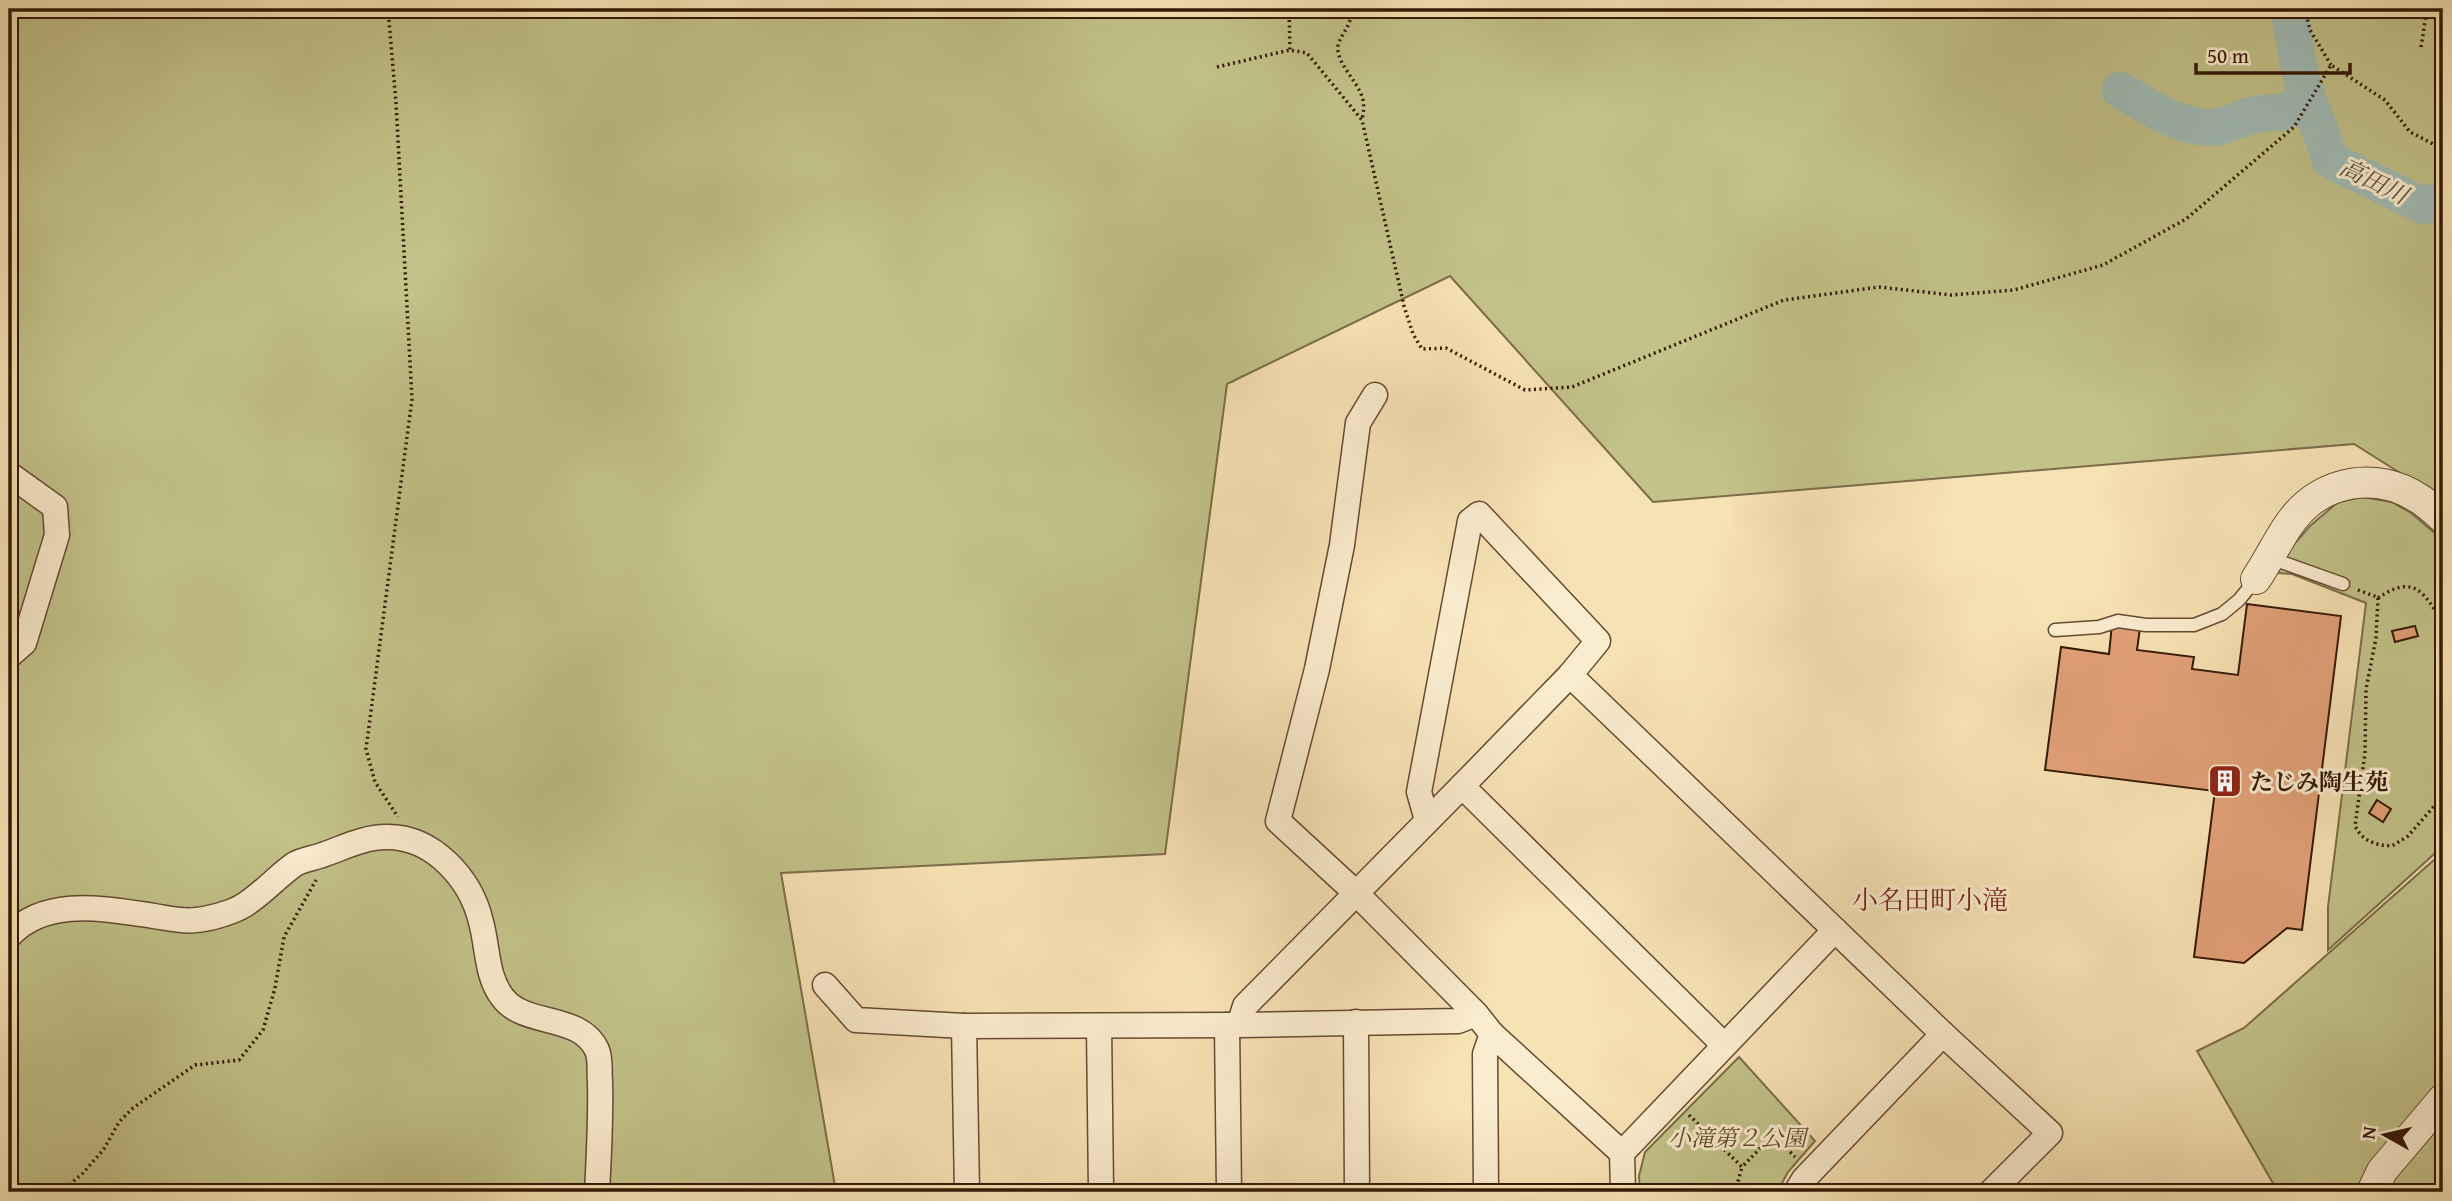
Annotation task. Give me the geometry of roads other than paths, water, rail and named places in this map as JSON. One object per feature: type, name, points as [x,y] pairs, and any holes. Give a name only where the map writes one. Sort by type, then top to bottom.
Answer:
[{"type":"street","points":[[1376,395],[1358,424],[1342,545],[1317,669],[1278,821],[1356,893],[1476,1014],[1492,1034],[1622,1153]]},
{"type":"street","points":[[9,474],[55,507],[57,535],[24,643],[9,656]]},
{"type":"street","points":[[2263,568],[2291,521],[2302,508],[2316,498],[2351,483],[2384,483],[2402,489],[2418,497],[2443,518]]},
{"type":"street","points":[[1229,1192],[1233,1025],[1245,1006],[1570,675],[1598,640],[1479,514],[1470,521],[1419,792],[1427,820]]},
{"type":"street","points":[[1570,675],[1943,1034],[2050,1133],[1991,1192]]},
{"type":"street","points":[[1462,786],[1724,1045]]},
{"type":"street","points":[[9,936],[19,925],[53,910],[100,908],[178,920],[197,920],[241,908],[298,863],[350,844],[386,837],[415,842],[431,850],[451,866],[464,884],[481,919],[492,979],[502,997],[523,1013],[556,1022],[586,1035],[598,1053],[602,1123],[597,1192]]},
{"type":"street","points":[[1623,1192],[1622,1153],[1835,930]]},
{"type":"street","points":[[825,985],[856,1020],[964,1026],[1458,1021],[1476,1014]]},
{"type":"street","points":[[1356,1022],[1357,1192]]},
{"type":"street","points":[[964,1026],[967,1192]]},
{"type":"street","points":[[1099,1026],[1101,1192]]},
{"type":"street","points":[[1486,1192],[1485,1054],[1492,1034]]},
{"type":"street","points":[[1796,1192],[1804,1179],[1943,1034]]},
{"type":"street","points":[[2372,1192],[2382,1171],[2443,1099]]},
{"type":"lane","points":[[2055,630],[2099,627],[2118,621],[2146,625],[2194,625],[2222,614],[2239,600],[2263,568],[2343,584]]},
{"type":"waterway","name":"高田川","points":[[2289,9],[2303,83],[2330,160],[2424,206],[2443,199]]},
{"type":"waterway","name":"高田川","points":[[2120,90],[2166,116],[2204,127],[2226,125],[2263,113],[2287,111],[2306,94]]},
{"type":"place","name":"たじみ陶生苑","points":[[2225,781]]},
{"type":"district","name":"小名田町小滝","points":[[1930,899]]},
{"type":"park label","name":"小滝第２公園","points":[[1737,1137]]}]
